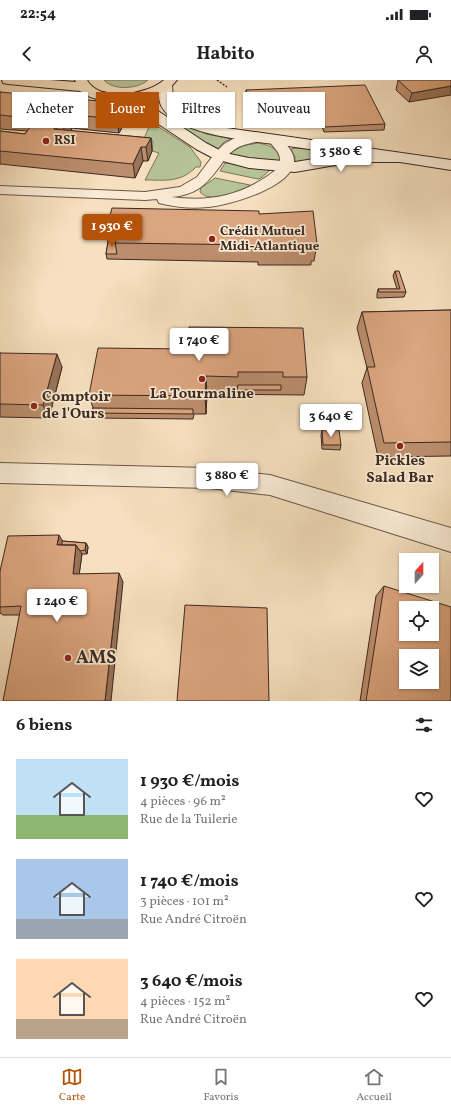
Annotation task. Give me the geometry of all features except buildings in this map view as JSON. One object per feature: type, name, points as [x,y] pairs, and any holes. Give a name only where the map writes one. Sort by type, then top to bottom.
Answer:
[{"type":"main road","points":[[8,80],[82,84],[96,94]]},
{"type":"main road","points":[[157,92],[169,83]]},
{"type":"main road","points":[[169,83],[166,100],[168,105],[176,112],[194,123],[214,131],[451,165]]},
{"type":"main road","points":[[159,118],[201,146],[220,156],[250,164],[286,168],[306,166],[353,157],[398,158]]},
{"type":"street","points":[[145,196],[184,191],[202,180],[220,156],[229,147],[238,142],[256,138]]},
{"type":"street","points":[[0,190],[145,196],[179,203],[216,202],[237,198],[265,185],[286,168],[288,158],[286,151],[276,141]]},
{"type":"street","points":[[0,472],[209,478],[270,485],[451,540]]},
{"type":"path","points":[[217,80],[226,87]]},
{"type":"green space","points":[[104,80],[148,80],[138,85],[126,88],[108,84]]},
{"type":"green space","points":[[159,127],[190,147],[201,162],[200,167],[196,167],[184,176],[172,180],[145,180],[159,153],[152,151],[153,141],[143,141],[148,128]]},
{"type":"green space","points":[[181,128],[192,128],[206,134],[231,139],[224,142],[217,150]]},
{"type":"green space","points":[[258,143],[269,146],[276,151],[281,157],[278,163],[232,156],[231,153],[241,146]]},
{"type":"green space","points":[[296,148],[361,154],[297,163],[295,162],[295,157],[291,149]]},
{"type":"green space","points":[[225,163],[270,170],[258,179],[220,171]]},
{"type":"green space","points":[[215,178],[250,185],[251,187],[232,194],[217,197],[210,197],[200,192],[201,188]]},
{"type":"place","name":"RSI","points":[[46,141]]},
{"type":"place","name":"Crédit Mutuel Midi-Atlantique","points":[[212,239]]},
{"type":"place","name":"La Tourmaline","points":[[202,379]]},
{"type":"place","name":"Comptoir de l'Ours","points":[[34,406]]},
{"type":"place","name":"Pickles Salad Bar","points":[[400,446]]},
{"type":"place","name":"AMS","points":[[68,658]]}]
